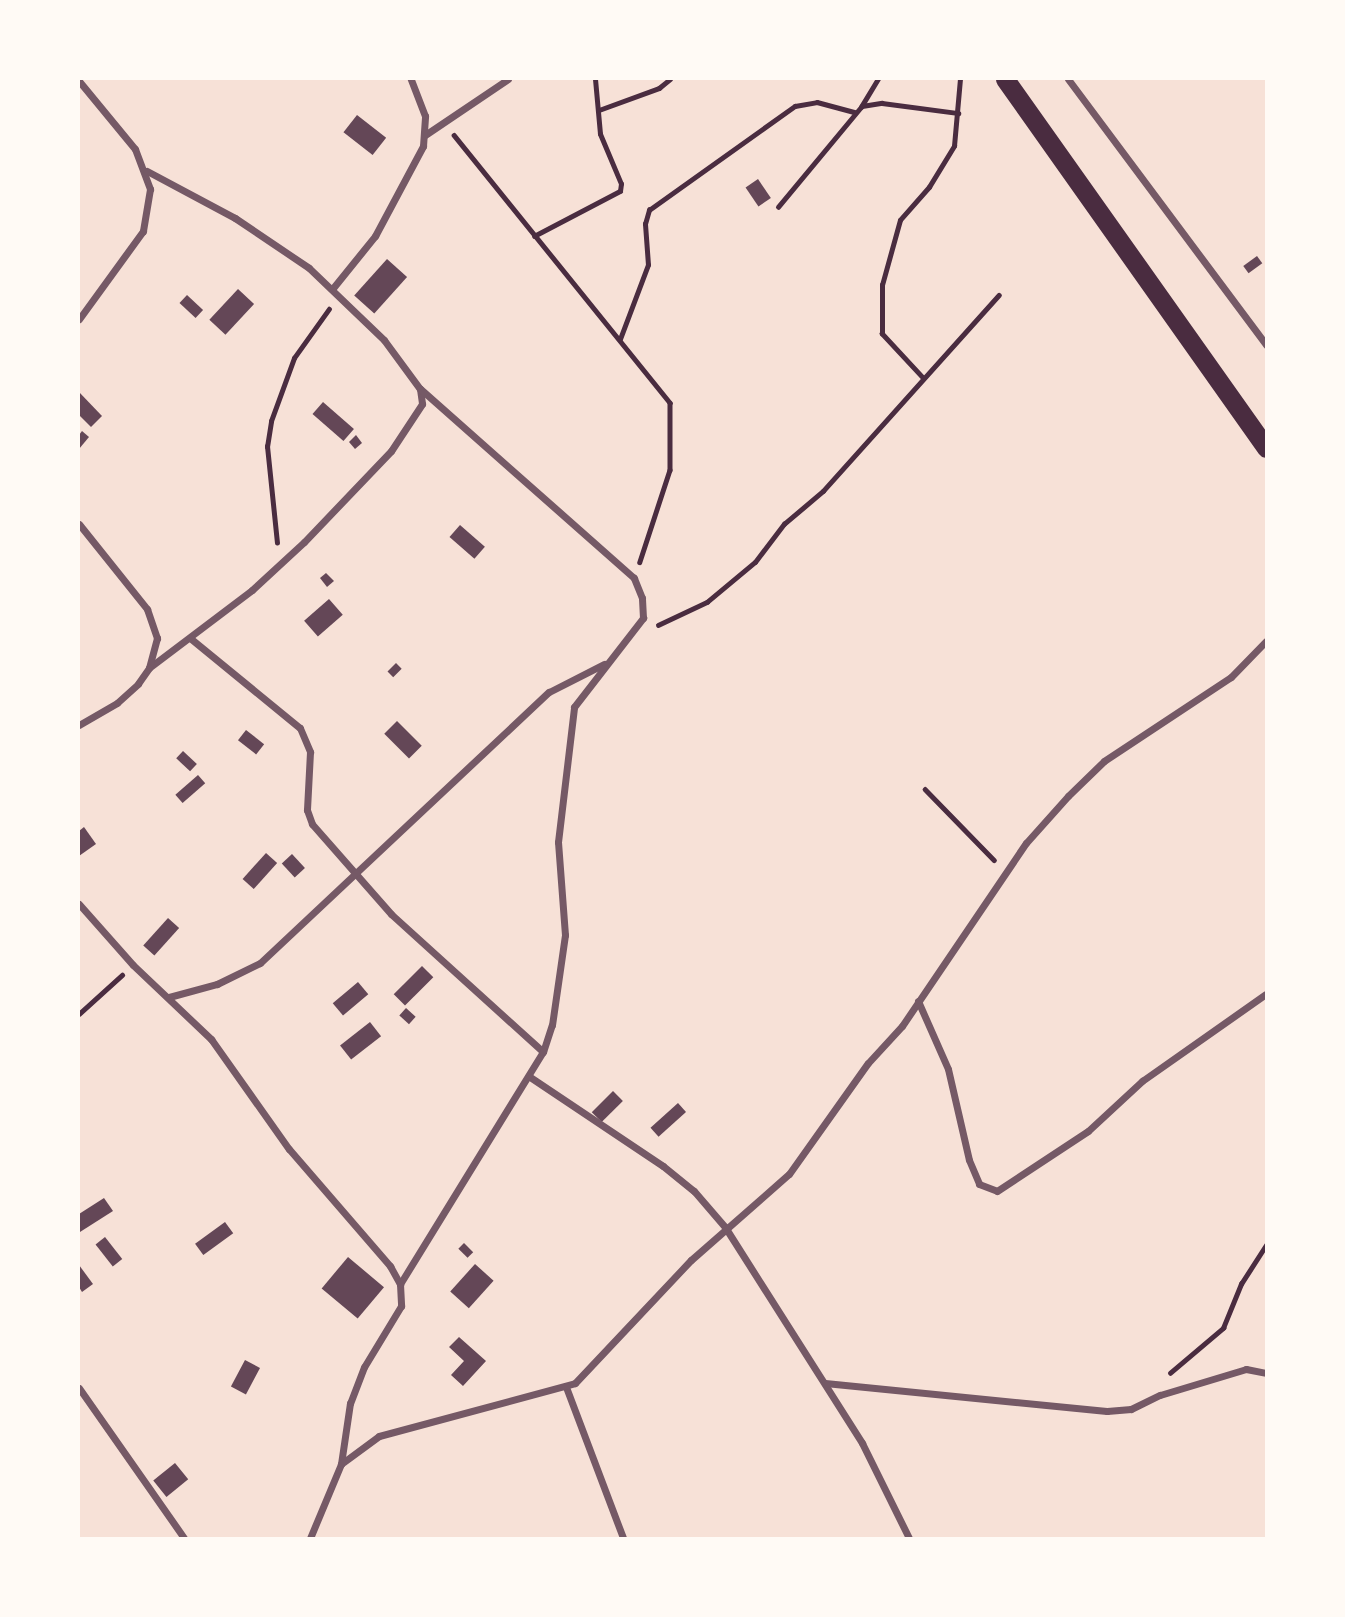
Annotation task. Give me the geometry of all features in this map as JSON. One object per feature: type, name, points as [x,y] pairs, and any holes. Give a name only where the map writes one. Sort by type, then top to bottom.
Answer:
[{"type":"highway","points":[[1005,79],[1266,448]]},
{"type":"street","points":[[336,291],[389,213],[425,135],[425,116],[411,79]]},
{"type":"street","points":[[425,135],[508,79]]},
{"type":"street","points":[[1068,79],[1266,345]]},
{"type":"street","points":[[79,81],[135,149],[147,171],[149,198],[143,231],[79,319]]},
{"type":"street","points":[[147,171],[235,218],[336,291],[384,340],[420,389],[634,578],[642,598],[643,618],[631,637],[574,707],[558,842],[565,935],[552,1025],[543,1052],[400,1284]]},
{"type":"street","points":[[79,725],[117,703],[149,668],[279,565],[391,451],[415,420],[422,404],[420,389]]},
{"type":"street","points":[[79,524],[156,625],[157,649],[149,668]]},
{"type":"street","points":[[190,638],[300,727],[310,752],[307,810],[312,824],[391,914],[543,1052]]},
{"type":"street","points":[[341,1464],[379,1436],[566,1387],[587,1371],[725,1227],[789,1174],[843,1096],[918,1001],[1026,843],[1104,761],[1231,677],[1266,641]]},
{"type":"street","points":[[169,997],[217,984],[260,963],[549,692],[611,661]]},
{"type":"street","points":[[79,904],[133,965],[211,1039],[289,1149],[390,1266],[400,1284],[401,1306],[365,1367],[350,1403],[341,1464],[310,1538]]},
{"type":"street","points":[[918,1001],[948,1069],[979,1184],[997,1191],[1088,1131],[1142,1081],[1266,993]]},
{"type":"street","points":[[530,1077],[663,1166],[694,1191],[725,1227],[862,1443],[909,1538]]},
{"type":"street","points":[[825,1383],[1107,1412],[1131,1409],[1160,1395],[1245,1369],[1266,1373]]},
{"type":"street","points":[[566,1387],[623,1538]]},
{"type":"street","points":[[79,1388],[184,1538]]},
{"type":"street","points":[[611,1538],[619,1530]]},
{"type":"path","points":[[534,236],[620,191],[621,184],[600,134],[595,79]]},
{"type":"path","points":[[599,110],[659,88],[670,79]]},
{"type":"path","points":[[778,207],[861,107],[878,79]]},
{"type":"path","points":[[922,377],[882,334],[882,285],[900,220],[929,187],[954,146],[960,79]]},
{"type":"path","points":[[620,339],[648,265],[645,224],[649,210],[795,106],[817,102],[855,112]]},
{"type":"path","points":[[861,107],[882,103],[958,113]]},
{"type":"path","points":[[443,124],[473,154],[534,236],[670,403],[670,470],[634,578]]},
{"type":"path","points":[[279,565],[267,447],[271,421],[294,358],[336,291]]},
{"type":"path","points":[[631,637],[707,602],[755,562],[784,524],[823,491],[922,377],[999,295]]},
{"type":"path","points":[[925,789],[1007,873]]},
{"type":"path","points":[[79,1014],[133,965]]},
{"type":"path","points":[[1167,1376],[1223,1328],[1241,1284],[1266,1245]]},
{"type":"building","points":[[357,115],[386,138],[373,155],[343,132]]},
{"type":"building","points":[[758,179],[771,198],[758,206],[746,187]]},
{"type":"building","points":[[1257,256],[1262,263],[1249,273],[1243,266]]},
{"type":"building","points":[[387,259],[407,277],[374,313],[354,295]]},
{"type":"building","points":[[238,289],[254,304],[225,335],[209,320]]},
{"type":"building","points":[[187,295],[203,310],[196,318],[179,303]]},
{"type":"building","points":[[79,392],[102,416],[91,427],[79,415]]},
{"type":"building","points":[[323,402],[354,429],[343,441],[313,414]]},
{"type":"building","points":[[82,431],[89,437],[79,449],[79,435]]},
{"type":"building","points":[[356,435],[362,443],[355,449],[349,442]]},
{"type":"building","points":[[460,525],[485,547],[474,559],[450,537]]},
{"type":"building","points":[[326,573],[334,581],[327,587],[320,578]]},
{"type":"building","points":[[329,599],[343,615],[318,636],[304,621]]},
{"type":"building","points":[[396,663],[402,669],[393,677],[388,671]]},
{"type":"building","points":[[397,721],[422,746],[409,758],[384,734]]},
{"type":"building","points":[[246,730],[264,744],[256,754],[238,740]]},
{"type":"building","points":[[183,751],[197,764],[190,771],[176,758]]},
{"type":"building","points":[[198,775],[205,783],[183,803],[175,795]]},
{"type":"building","points":[[84,827],[96,844],[79,856],[79,831]]},
{"type":"building","points":[[266,853],[277,863],[254,889],[243,879]]},
{"type":"building","points":[[292,854],[305,868],[295,877],[282,864]]},
{"type":"building","points":[[168,918],[179,928],[154,956],[143,945]]},
{"type":"building","points":[[422,966],[433,977],[405,1006],[394,994]]},
{"type":"building","points":[[358,982],[368,994],[343,1015],[333,1003]]},
{"type":"building","points":[[406,1008],[416,1017],[409,1024],[399,1015]]},
{"type":"building","points":[[370,1022],[381,1036],[351,1060],[340,1045]]},
{"type":"building","points":[[613,1091],[623,1101],[602,1122],[592,1112]]},
{"type":"building","points":[[678,1103],[686,1112],[659,1137],[651,1128]]},
{"type":"building","points":[[104,1198],[113,1211],[80,1232],[79,1214]]},
{"type":"building","points":[[225,1222],[233,1233],[203,1255],[195,1244]]},
{"type":"building","points":[[105,1237],[122,1259],[113,1266],[96,1244]]},
{"type":"building","points":[[464,1243],[473,1252],[468,1258],[458,1249]]},
{"type":"building","points":[[348,1257],[384,1287],[358,1319],[322,1288]]},
{"type":"building","points":[[475,1264],[494,1281],[469,1308],[450,1291]]},
{"type":"building","points":[[79,1265],[93,1284],[82,1292],[79,1287]]},
{"type":"building","points":[[459,1337],[486,1361],[463,1386],[451,1375],[464,1361],[449,1347]]},
{"type":"building","points":[[245,1360],[260,1368],[246,1394],[231,1386]]},
{"type":"building","points":[[175,1463],[188,1479],[166,1497],[153,1481]]}]
